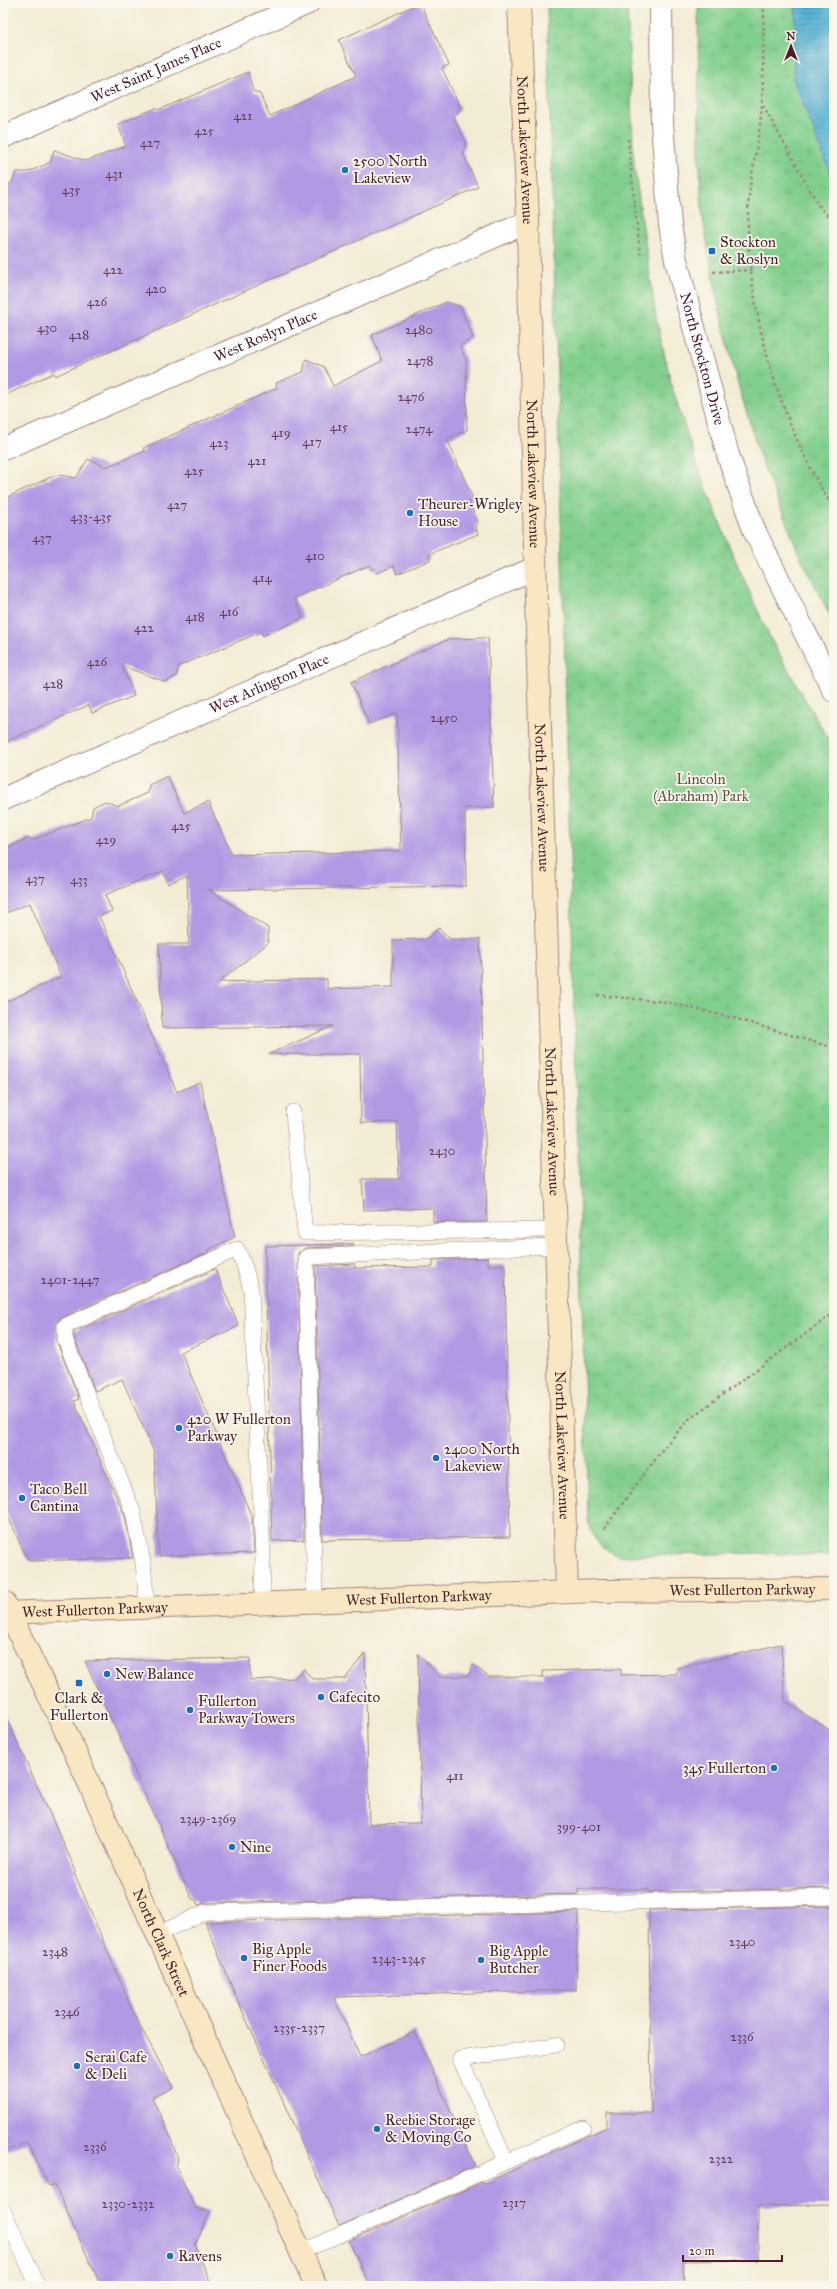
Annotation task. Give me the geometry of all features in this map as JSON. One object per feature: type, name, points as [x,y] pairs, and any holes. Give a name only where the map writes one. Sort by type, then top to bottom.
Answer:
[{"type":"main road","name":"North Lakeview Avenue","points":[[519,3],[528,222],[535,568],[567,1592]]},
{"type":"main road","name":"West Fullerton Parkway","points":[[5,1609],[262,1603],[567,1592],[834,1589]]},
{"type":"main road","name":"North Clark Street","points":[[5,1609],[61,1721],[316,2286]]},
{"type":"street","name":"West Saint James Place","points":[[3,137],[308,3]]},
{"type":"street","name":"North Stockton Drive","points":[[661,3],[662,124],[670,225],[676,260],[728,455],[754,530],[834,691]]},
{"type":"street","name":"West Roslyn Place","points":[[3,449],[528,222]]},
{"type":"street","name":"West Arlington Place","points":[[3,799],[492,585],[535,568]]},
{"type":"lane","points":[[294,1112],[306,1233],[556,1238]]},
{"type":"lane","points":[[314,1601],[306,1257],[556,1238]]},
{"type":"lane","points":[[147,1606],[143,1562],[133,1512],[65,1339],[65,1326],[237,1248],[251,1289],[263,1558],[262,1603]]},
{"type":"lane","points":[[158,1934],[205,1912],[834,1897]]},
{"type":"lane","points":[[506,2161],[460,2059],[556,2045]]},
{"type":"lane","points":[[300,2252],[583,2128]]},
{"type":"lane","points":[[3,2210],[38,2286]]},
{"type":"path","points":[[764,3],[762,104],[752,164],[748,222],[751,270],[758,317],[783,406],[820,486],[834,509]]},
{"type":"path","points":[[762,104],[820,208],[834,221]]},
{"type":"path","points":[[628,139],[640,254]]},
{"type":"path","points":[[713,272],[751,270]]},
{"type":"path","points":[[597,995],[666,1002],[737,1019],[834,1048]]},
{"type":"path","points":[[604,1529],[662,1450],[689,1419],[834,1313]]},
{"type":"green space","name":"Lincoln (Abraham) Park","points":[[547,3],[627,3],[634,164],[656,318],[672,387],[696,462],[730,548],[769,636],[834,750],[834,1556],[761,1553],[619,1556],[606,1549],[598,1542],[592,1534],[588,1520]]},
{"type":"green space","points":[[698,3],[834,3],[834,623],[799,554],[760,457],[737,381],[717,299],[702,212],[699,157]]},
{"type":"water","points":[[796,3],[834,3],[834,182],[793,78]]},
{"type":"building","points":[[420,3],[449,65],[442,68],[461,109],[453,117],[466,142],[463,153],[478,187],[55,376],[54,373],[3,396],[3,187],[12,183],[16,172],[28,172],[51,162],[54,150],[86,161],[126,146],[118,124],[156,108],[158,110],[248,72],[253,91],[260,94],[270,116],[356,76],[339,40]]},
{"type":"building","points":[[446,302],[460,306],[473,338],[460,346],[466,360],[467,430],[447,439],[473,499],[469,502],[478,523],[475,525],[478,534],[429,554],[430,560],[397,574],[394,566],[377,573],[375,568],[372,570],[370,565],[294,598],[303,618],[263,636],[261,632],[179,666],[176,676],[166,682],[122,666],[134,696],[92,713],[89,705],[3,743],[3,499],[53,476],[60,475],[76,478],[88,459],[106,467],[145,451],[143,448],[277,388],[276,383],[303,372],[306,359],[324,367],[333,386],[382,361],[372,335]]},
{"type":"building","points":[[488,638],[494,807],[465,808],[466,886],[209,890],[268,928],[268,943],[219,982],[327,979],[327,989],[393,987],[393,940],[426,939],[439,928],[450,939],[480,939],[487,1222],[433,1222],[433,1208],[364,1210],[362,1179],[399,1179],[397,1122],[361,1123],[360,1054],[269,1054],[333,1026],[162,1028],[159,944],[189,944],[187,875],[168,884],[163,871],[105,895],[112,911],[99,916],[177,1092],[200,1082],[235,1237],[208,1250],[209,1252],[61,1318],[57,1322],[57,1342],[79,1399],[74,1401],[125,1516],[133,1558],[30,1561],[25,1555],[3,1505],[3,1003],[61,977],[30,903],[3,914],[3,850],[28,838],[33,840],[91,817],[93,807],[105,801],[118,806],[148,793],[149,785],[167,776],[184,813],[208,802],[232,855],[401,851],[397,713],[369,724],[351,682],[449,639]]},
{"type":"building","points":[[354,1244],[354,1246],[306,1248],[298,1253],[304,1540],[272,1541],[265,1246]]},
{"type":"building","points":[[488,1258],[488,1265],[505,1265],[510,1537],[322,1540],[315,1266],[354,1264],[355,1268],[433,1267],[433,1260]]},
{"type":"building","name":"420 W Fullerton Parkway","points":[[215,1269],[239,1326],[181,1352],[252,1517],[254,1553],[159,1556],[154,1452],[122,1379],[95,1391],[74,1337],[74,1332]]},
{"type":"building","points":[[781,1644],[785,1701],[834,1733],[834,1888],[649,1892],[649,1889],[578,1889],[578,1894],[205,1903],[198,1905],[195,1899],[192,1899],[85,1661],[250,1658],[250,1680],[295,1678],[304,1669],[312,1679],[345,1679],[365,1653],[369,1824],[421,1823],[418,1654],[440,1677],[468,1676],[473,1665],[489,1677],[543,1677],[543,1671],[621,1669],[621,1675],[677,1674],[677,1668]]},
{"type":"building","points":[[3,1711],[76,1871],[74,1872],[134,2014],[173,2088],[152,2098],[168,2131],[178,2159],[176,2166],[195,2208],[210,2212],[195,2245],[212,2286],[101,2286],[54,2184],[49,2186],[27,2142],[3,2152]]},
{"type":"building","points":[[834,1906],[834,2205],[758,2206],[758,2260],[683,2261],[684,2286],[370,2286],[349,2241],[483,2182],[483,2184],[607,2127],[607,2113],[651,2113],[649,1910]]},
{"type":"building","points":[[578,1912],[576,1990],[334,1997],[360,2057],[415,2032],[475,2166],[339,2226],[237,1999],[205,1922]]},
{"type":"place","name":"2500 North Lakeview","points":[[345,170]]},
{"type":"place","name":"Stockton & Roslyn","points":[[712,251]]},
{"type":"place","name":"Theurer-Wrigley House","points":[[410,513]]},
{"type":"place","name":"420 W Fullerton Parkway","points":[[179,1428]]},
{"type":"place","name":"2400 North Lakeview","points":[[436,1458]]},
{"type":"place","name":"Taco Bell Cantina","points":[[22,1498]]},
{"type":"place","name":"New Balance","points":[[107,1674]]},
{"type":"place","name":"Clark & Fullerton","points":[[79,1683]]},
{"type":"place","name":"Cafecito","points":[[321,1697]]},
{"type":"place","name":"Fullerton Parkway Towers","points":[[190,1710]]},
{"type":"place","name":"345 Fullerton","points":[[774,1768]]},
{"type":"place","name":"Nine","points":[[232,1847]]},
{"type":"place","name":"Big Apple Finer Foods","points":[[244,1958]]},
{"type":"place","name":"Big Apple Butcher","points":[[481,1960]]},
{"type":"place","name":"Serai Cafe & Deli","points":[[77,2066]]},
{"type":"place","name":"Reebie Storage & Moving Co","points":[[377,2129]]},
{"type":"place","name":"Ravens","points":[[170,2256]]}]
